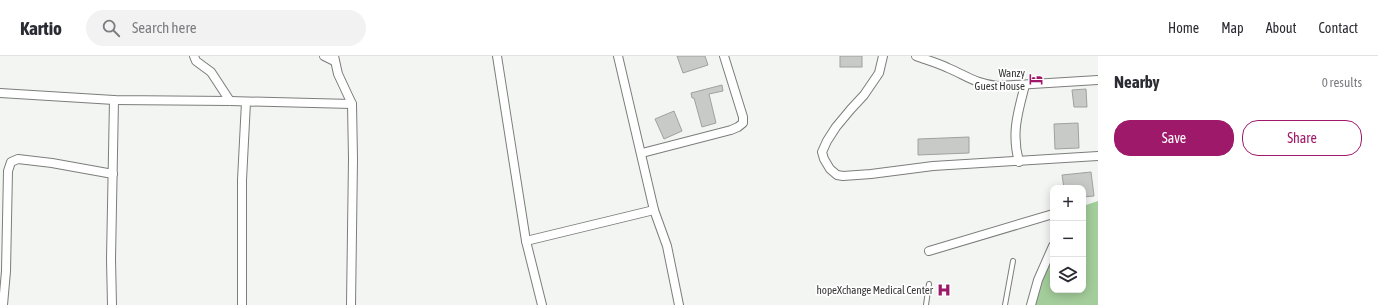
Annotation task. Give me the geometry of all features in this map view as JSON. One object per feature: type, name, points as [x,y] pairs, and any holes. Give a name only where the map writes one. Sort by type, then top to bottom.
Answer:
[{"type":"street","points":[[194,56],[196,61],[211,72],[230,101]]},
{"type":"street","points":[[324,56],[334,59],[344,88],[352,104],[353,160],[351,305]]},
{"type":"street","points":[[497,56],[526,241],[542,305]]},
{"type":"street","points":[[618,56],[642,153],[654,210],[667,246],[680,305]]},
{"type":"street","points":[[642,153],[731,130],[738,127],[742,123],[742,117],[724,56]]},
{"type":"street","points":[[883,56],[879,73],[864,95],[836,127],[822,152],[830,169],[837,175],[871,174],[932,166],[1019,162],[1098,156]]},
{"type":"street","points":[[916,56],[946,67],[969,79],[985,85],[1025,85],[1098,80]]},
{"type":"street","points":[[1019,162],[1015,150],[1014,137],[1016,121],[1025,85]]},
{"type":"street","points":[[0,93],[114,100],[352,104]]},
{"type":"street","points":[[112,305],[111,259],[114,100]]},
{"type":"street","points":[[242,305],[242,180],[246,102]]},
{"type":"street","points":[[3,305],[6,271],[8,171],[12,162],[18,159],[52,163],[113,174]]},
{"type":"street","points":[[526,241],[654,210]]},
{"type":"street","points":[[929,251],[1050,215]]},
{"type":"street","points":[[1031,305],[1038,280],[1050,253]]},
{"type":"lane","points":[[1006,305],[1013,261]]},
{"type":"lane","points":[[926,305],[929,284]]},
{"type":"green space","points":[[1098,201],[1098,305],[1031,305],[1050,258],[1050,293],[1086,293],[1086,205]]},
{"type":"building","points":[[677,56],[705,56],[708,65],[683,73]]},
{"type":"building","points":[[840,56],[862,56],[862,67],[840,67]]},
{"type":"building","points":[[722,85],[723,91],[709,94],[716,123],[702,127],[694,98],[692,98],[691,93]]},
{"type":"building","points":[[1086,89],[1087,107],[1074,107],[1072,90]]},
{"type":"building","points":[[674,111],[682,131],[664,139],[655,119]]},
{"type":"building","points":[[1078,123],[1079,148],[1055,149],[1054,124]]},
{"type":"building","points":[[969,137],[969,153],[918,155],[918,139]]},
{"type":"building","points":[[1091,172],[1094,196],[1086,197],[1086,185],[1064,185],[1062,175]]},
{"type":"place","name":"Wanzy Guest House","points":[[1036,79]]},
{"type":"place","name":"hopeXchange Medical Center","points":[[944,290]]}]
